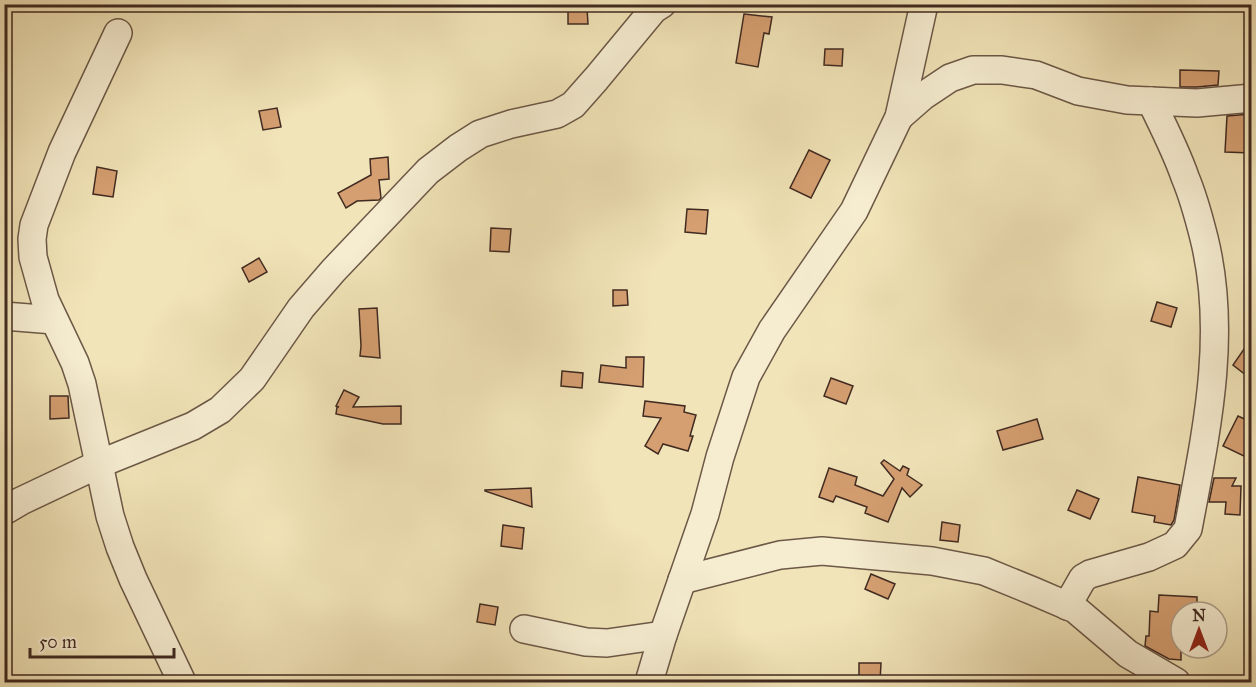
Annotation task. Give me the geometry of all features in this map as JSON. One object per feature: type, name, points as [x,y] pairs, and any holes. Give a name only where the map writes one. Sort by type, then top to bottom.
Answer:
[{"type":"street","points":[[4,511],[99,464],[193,426],[219,410],[252,379],[301,308],[333,271],[428,171],[480,134],[511,124],[557,114],[573,105],[654,9],[662,4]]},
{"type":"street","points":[[649,682],[705,514],[720,457],[746,377],[772,330],[854,212],[899,117],[924,4]]},
{"type":"street","points":[[118,33],[62,152],[34,225],[33,257],[45,300],[75,363],[82,384],[110,516],[120,547],[182,682]]},
{"type":"street","points":[[899,117],[923,96],[950,78],[973,70],[1002,70],[1036,75],[1078,91],[1127,100],[1197,103],[1251,98]]},
{"type":"street","points":[[1067,606],[1083,578],[1149,557],[1175,545],[1182,538],[1188,529],[1212,395],[1216,329],[1212,278],[1204,238],[1185,176],[1151,101]]},
{"type":"street","points":[[4,316],[54,320]]},
{"type":"street","points":[[682,580],[780,555],[822,551],[932,561],[984,571],[1075,609],[1128,654],[1176,682]]},
{"type":"street","points":[[524,629],[586,642],[607,643],[663,635]]},
{"type":"building","points":[[568,6],[587,8],[588,24],[568,24]]},
{"type":"building","points":[[744,14],[772,17],[769,34],[764,33],[758,67],[736,63]]},
{"type":"building","points":[[825,49],[843,49],[842,66],[824,65]]},
{"type":"building","points":[[1180,70],[1219,71],[1218,85],[1180,87]]},
{"type":"building","points":[[277,108],[281,127],[263,130],[259,111]]},
{"type":"building","points":[[1251,114],[1251,153],[1225,152],[1227,116]]},
{"type":"building","points":[[809,150],[830,160],[811,198],[790,188]]},
{"type":"building","points":[[388,157],[389,179],[379,180],[381,198],[357,201],[346,208],[338,193],[371,175],[370,159]]},
{"type":"building","points":[[97,167],[117,171],[113,197],[93,194]]},
{"type":"building","points":[[687,209],[708,210],[706,234],[685,232]]},
{"type":"building","points":[[491,228],[511,229],[509,252],[490,251]]},
{"type":"building","points":[[259,258],[267,272],[249,282],[242,268]]},
{"type":"building","points":[[613,290],[627,290],[628,305],[613,306]]},
{"type":"building","points":[[1157,302],[1177,308],[1171,327],[1151,321]]},
{"type":"building","points":[[377,308],[380,358],[360,356],[359,309]]},
{"type":"building","points":[[1251,339],[1251,379],[1233,365]]},
{"type":"building","points":[[626,357],[644,357],[643,387],[599,382],[601,365],[626,368]]},
{"type":"building","points":[[562,371],[583,373],[582,388],[561,386]]},
{"type":"building","points":[[831,378],[853,386],[846,404],[824,396]]},
{"type":"building","points":[[344,390],[359,397],[353,407],[401,406],[401,424],[383,424],[336,414],[337,407],[339,407],[336,406]]},
{"type":"building","points":[[50,396],[68,396],[69,418],[50,419]]},
{"type":"building","points":[[645,401],[685,406],[684,412],[696,415],[688,451],[663,444],[658,454],[645,446],[661,418],[643,416]]},
{"type":"building","points":[[1238,416],[1251,422],[1251,446],[1246,457],[1223,446]]},
{"type":"building","points":[[1037,419],[1043,439],[1003,450],[997,431]]},
{"type":"building","points":[[884,460],[900,471],[903,466],[909,469],[907,475],[922,485],[910,497],[902,488],[888,522],[865,513],[867,507],[836,496],[833,502],[819,497],[829,468],[857,477],[855,485],[883,496],[894,479],[881,463]]},
{"type":"building","points":[[1138,477],[1180,485],[1174,520],[1171,525],[1154,522],[1155,516],[1132,512]]},
{"type":"building","points":[[1214,478],[1236,478],[1232,486],[1241,486],[1240,515],[1225,514],[1226,502],[1209,502]]},
{"type":"building","points":[[531,488],[532,507],[485,491],[485,490]]},
{"type":"building","points":[[1077,490],[1099,499],[1090,519],[1068,510]]},
{"type":"building","points":[[942,522],[960,525],[958,542],[940,540]]},
{"type":"building","points":[[503,525],[524,528],[522,549],[501,546]]},
{"type":"building","points":[[871,574],[895,584],[888,599],[865,589]]},
{"type":"building","points":[[1159,595],[1197,597],[1197,600],[1169,600],[1169,659],[1145,646],[1146,636],[1149,636],[1150,611],[1158,612]]},
{"type":"building","points":[[480,604],[498,607],[495,625],[477,622]]},
{"type":"building","points":[[859,663],[881,663],[880,682],[859,682]]}]
